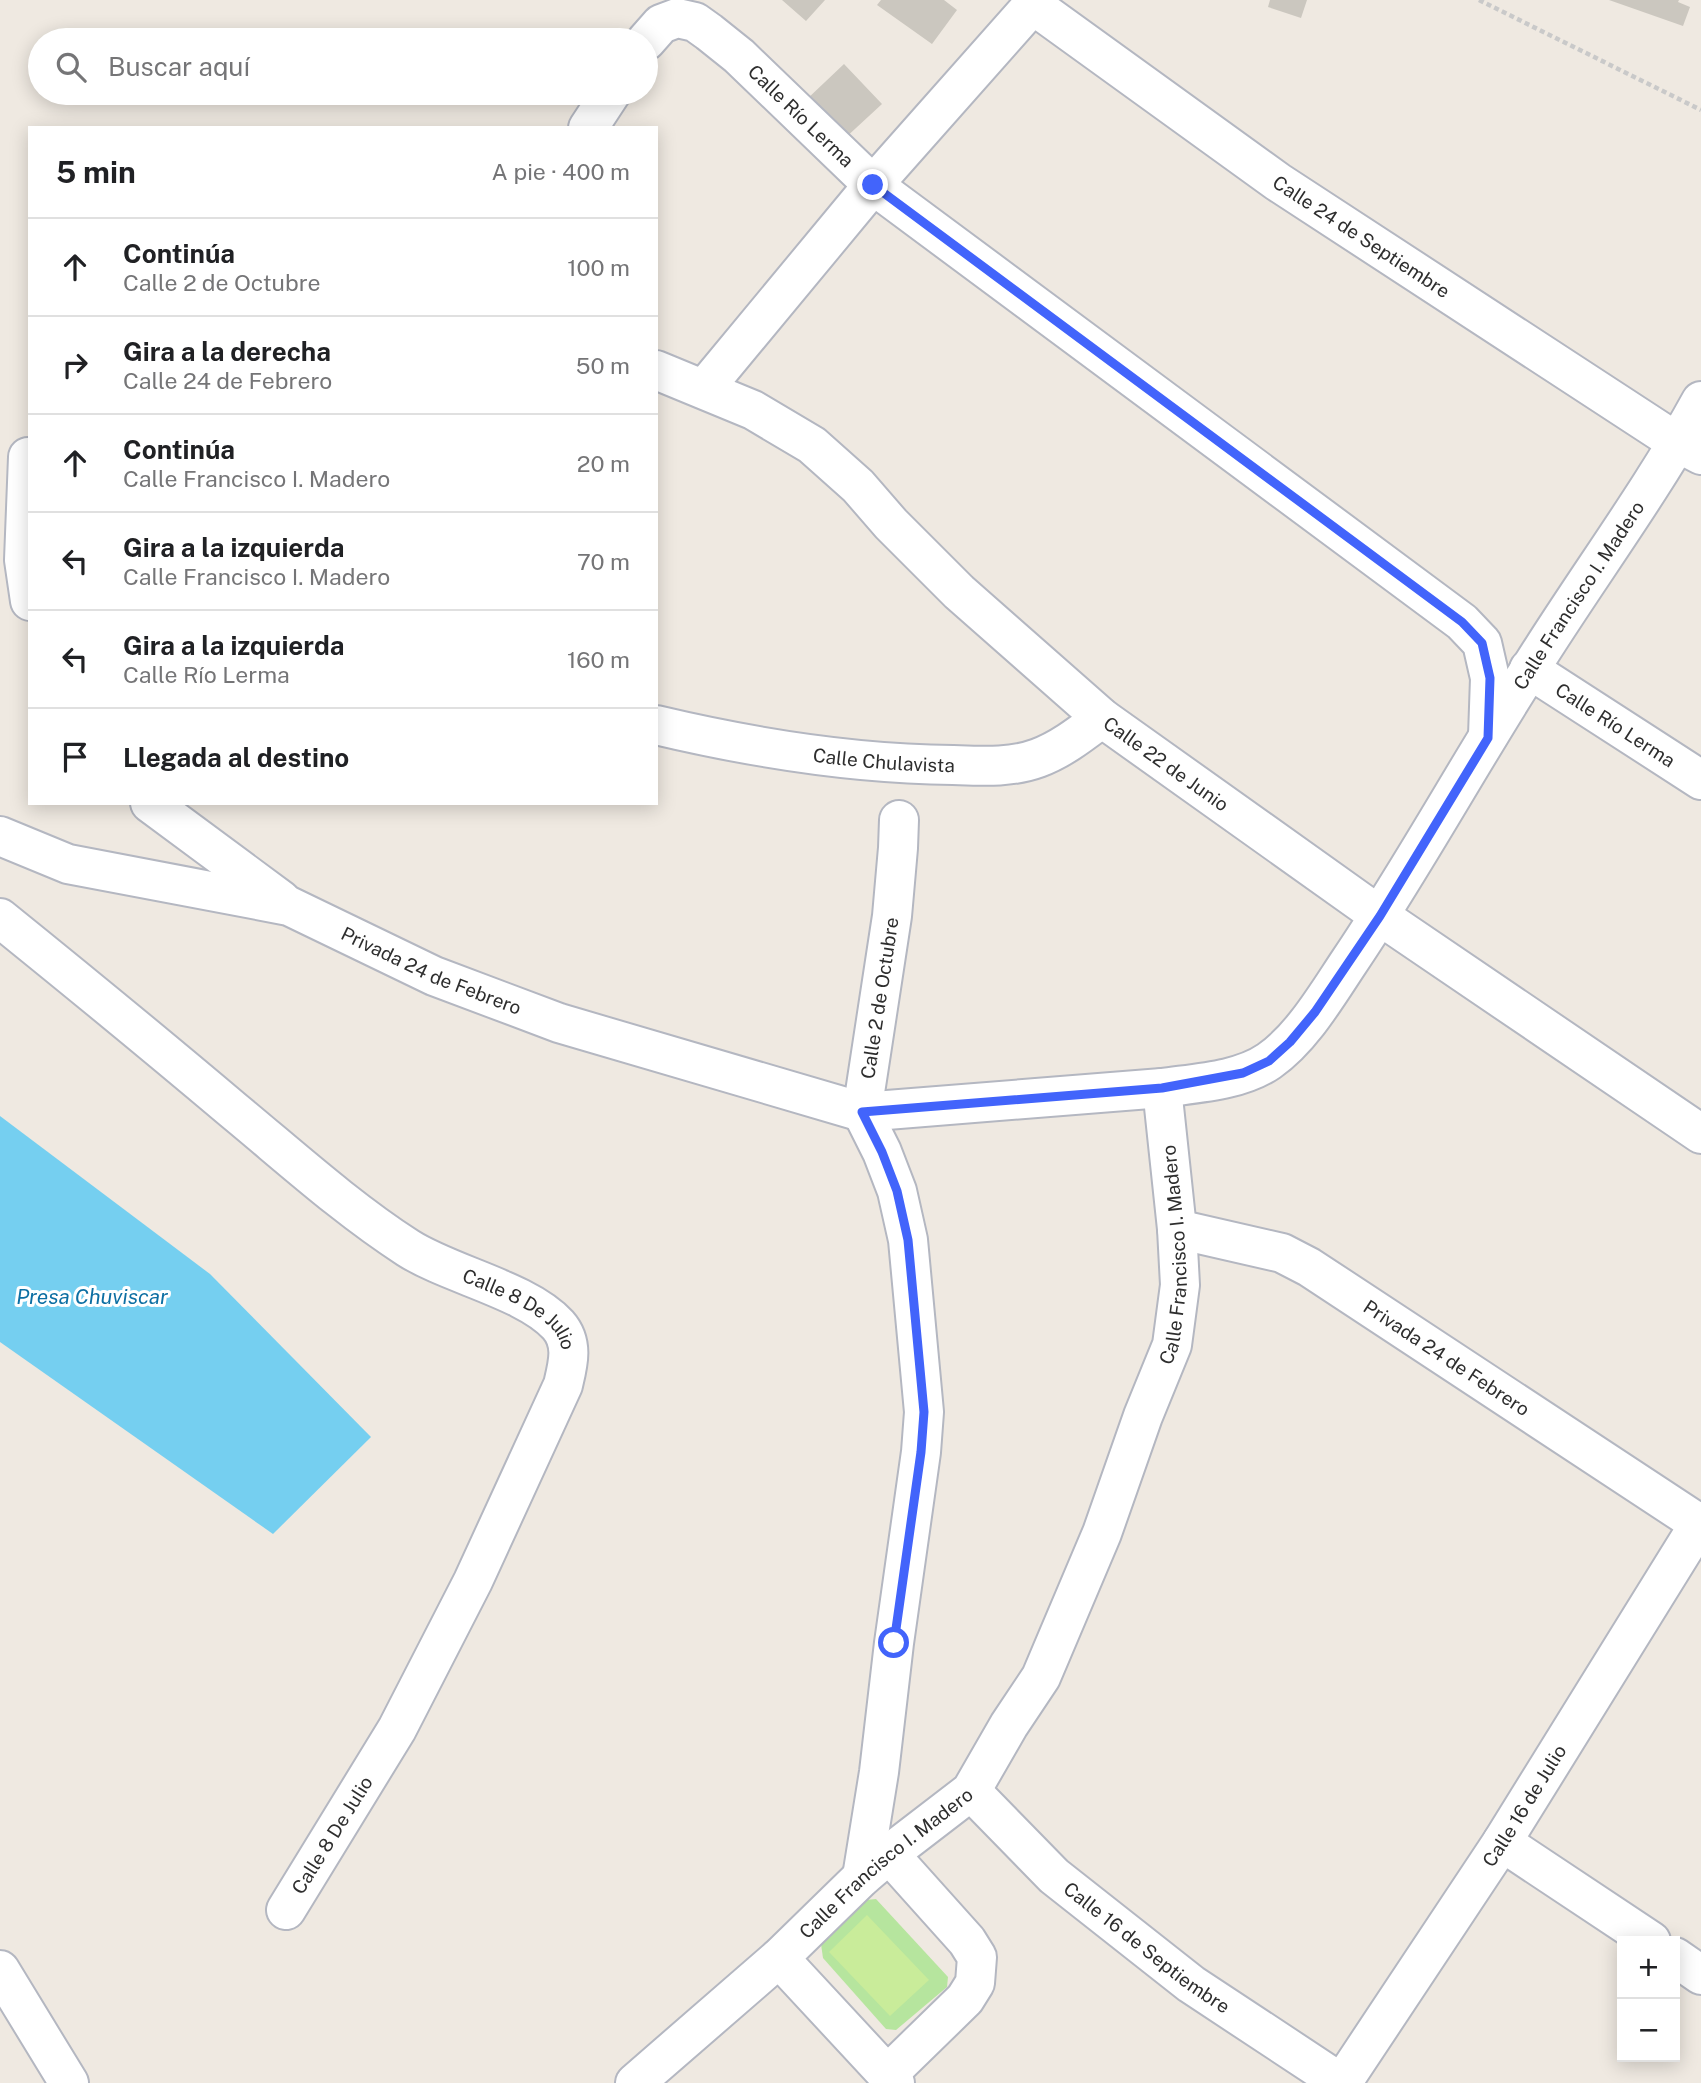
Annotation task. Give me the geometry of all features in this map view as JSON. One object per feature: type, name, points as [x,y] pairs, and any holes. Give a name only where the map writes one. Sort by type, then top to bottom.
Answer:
[{"type":"street","points":[[704,388],[873,185],[1035,2]]},
{"type":"street","name":"Calle 24 de Septiembre","points":[[1035,2],[1278,182],[1690,449]]},
{"type":"street","name":"Calle Río Lerma","points":[[657,28],[677,18],[695,22],[739,56],[873,185],[1462,622],[1482,643],[1490,678],[1488,738]]},
{"type":"street","points":[[589,126],[603,105]]},
{"type":"street","name":"Calle 22 de Junio","points":[[658,371],[752,410],[812,445],[858,486],[891,524],[959,592],[1102,718],[1380,916],[1701,1134]]},
{"type":"street","name":"Calle Francisco I. Madero","points":[[635,2083],[779,1958],[875,1866],[971,1791],[1009,1725],[1041,1677],[1102,1533],[1143,1416],[1172,1345],[1180,1285],[1177,1229],[1162,1088],[1243,1073],[1269,1061],[1290,1042],[1315,1012],[1380,916],[1529,669],[1690,449],[1701,401]]},
{"type":"street","points":[[28,457],[24,560],[28,587]]},
{"type":"street","name":"Calle Río Lerma","points":[[1529,669],[1701,780]]},
{"type":"street","name":"Calle Chulavista","points":[[658,725],[723,741],[899,765],[1010,765],[1039,758],[1066,744],[1102,718]]},
{"type":"street","points":[[153,805],[289,906]]},
{"type":"street","name":"Calle 2 de Octubre","points":[[862,1112],[892,916],[899,820]]},
{"type":"street","name":"Privada 24 de Febrero","points":[[0,836],[68,864],[289,906],[434,976],[559,1023],[862,1112]]},
{"type":"street","name":"Calle 8 De Julio","points":[[0,918],[314,1178],[375,1224],[410,1249],[455,1272],[524,1301],[549,1316],[560,1327],[568,1343],[569,1359],[562,1385],[473,1581],[397,1729],[286,1910]]},
{"type":"street","points":[[779,1958],[891,2079],[965,1999],[978,1972],[978,1957],[967,1941],[875,1866],[879,1772],[924,1412],[908,1240],[897,1191],[862,1112],[1162,1088]]},
{"type":"street","name":"Privada 24 de Febrero","points":[[1177,1229],[1282,1253],[1309,1267],[1700,1523]]},
{"type":"street","name":"Calle 16 de Julio","points":[[1341,2083],[1502,1842],[1700,1523]]},
{"type":"street","name":"Calle 16 de Septiembre","points":[[971,1791],[1065,1885],[1191,1984],[1341,2083]]},
{"type":"street","points":[[1502,1842],[1643,1936]]},
{"type":"street","points":[[1680,1960],[1701,1975]]},
{"type":"street","points":[[0,1970],[69,2083]]},
{"type":"path","points":[[1479,0],[1701,110]]},
{"type":"green space","points":[[876,1899],[948,1977],[947,1987],[896,2030],[886,2029],[823,1958],[821,1944],[866,1900]]},
{"type":"green space","points":[[867,1915],[929,1980],[890,2016],[829,1952]]},
{"type":"water","name":"Presa Chuviscar","points":[[0,1116],[210,1274],[371,1437],[273,1534],[0,1342]]},
{"type":"building","points":[[782,0],[825,0],[806,21]]},
{"type":"building","points":[[881,0],[944,0],[957,10],[932,44],[877,5]]},
{"type":"building","points":[[1270,0],[1307,0],[1301,18],[1268,7]]},
{"type":"building","points":[[1609,0],[1679,0],[1678,2],[1690,7],[1683,26]]},
{"type":"building","points":[[844,64],[882,104],[843,140],[806,100]]},
{"type":"route","points":[[873,185],[1462,622],[1482,643],[1490,678],[1488,738],[1380,916],[1315,1012],[1290,1042],[1269,1061],[1243,1073],[1162,1088],[862,1112],[897,1191],[908,1240],[924,1412],[921,1452],[894,1643]]}]
